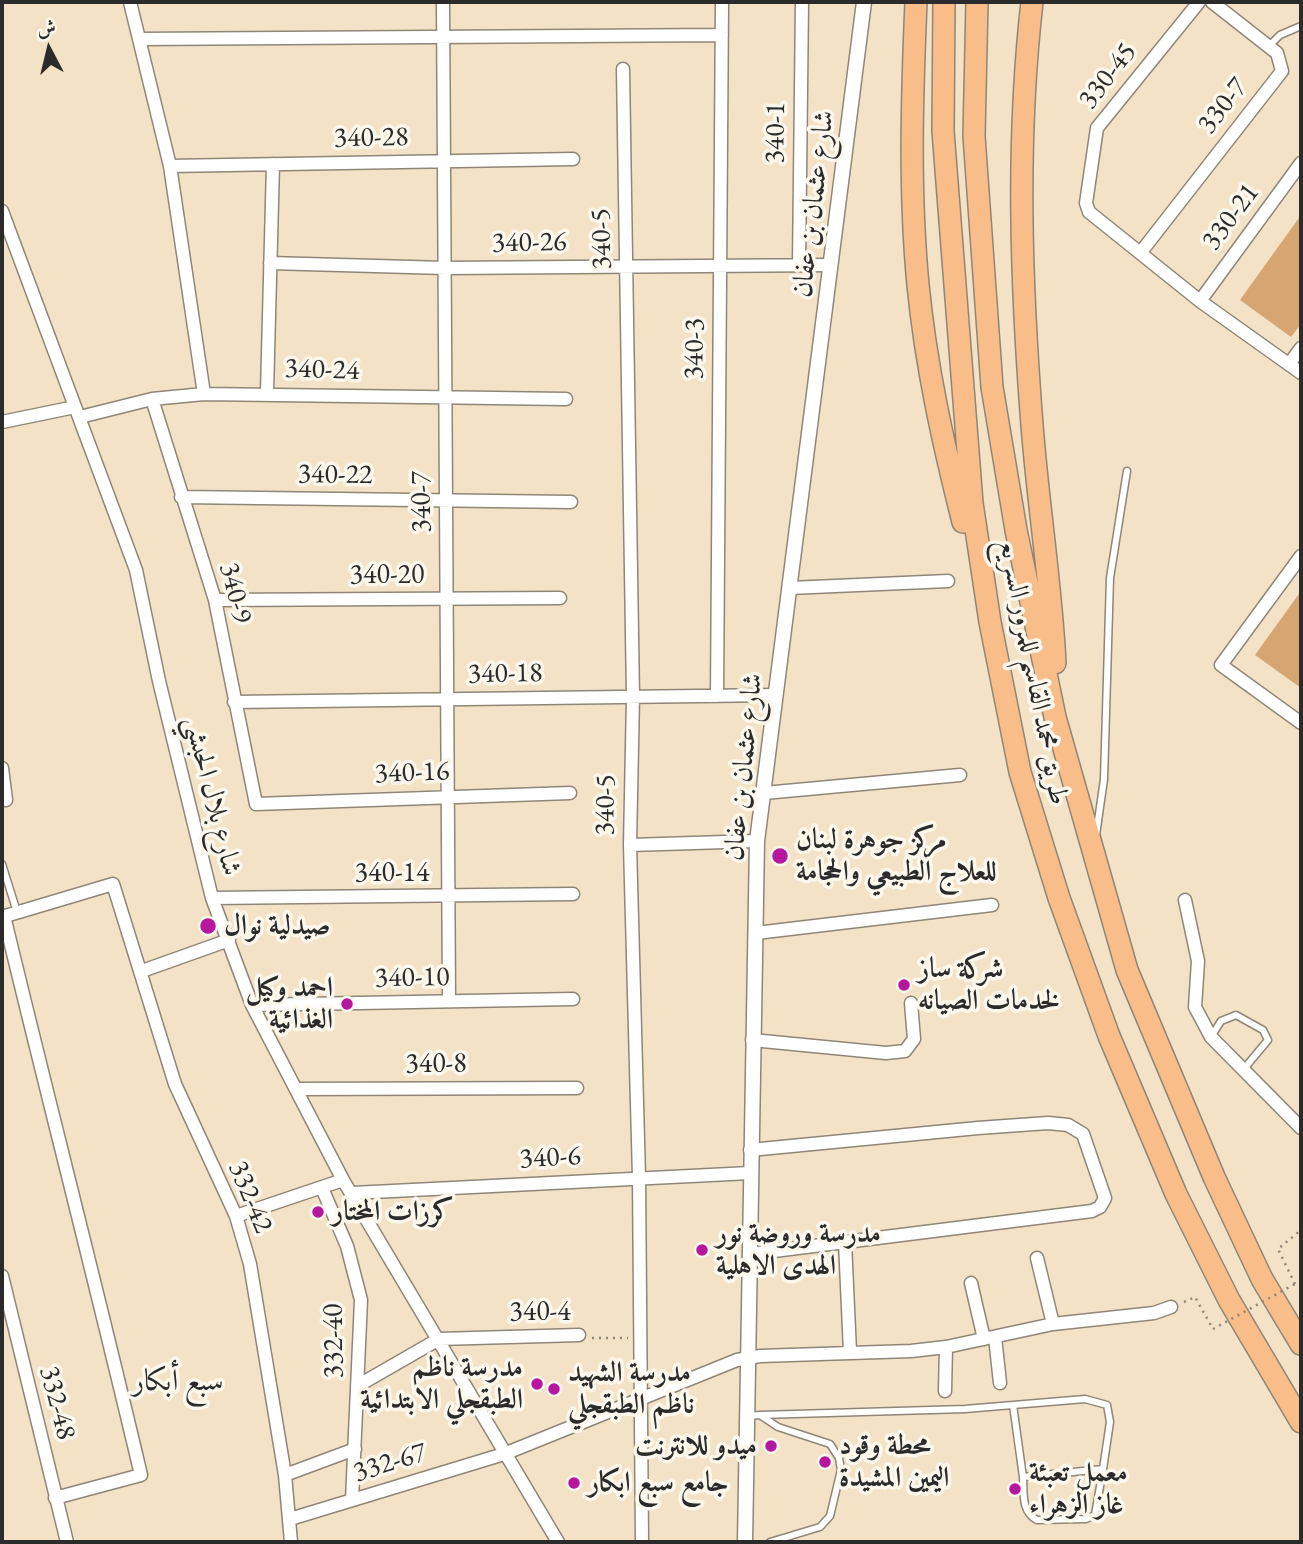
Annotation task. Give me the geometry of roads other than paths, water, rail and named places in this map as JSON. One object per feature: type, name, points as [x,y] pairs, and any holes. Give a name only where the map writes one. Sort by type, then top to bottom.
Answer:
[{"type":"highway","points":[[916,2],[911,116],[918,284],[941,434],[990,622]]},
{"type":"highway","name":"طريق محمد القاسم للمرور السريع","points":[[944,2],[943,131],[972,503],[990,622],[1020,772],[1059,898],[1109,1036],[1175,1195],[1229,1300],[1301,1422]]},
{"type":"highway","name":"طريق محمد القاسم للمرور السريع","points":[[977,2],[974,136],[992,387],[1016,530],[1055,717],[1127,970],[1173,1085],[1262,1279],[1301,1344]]},
{"type":"highway","points":[[1032,2],[1023,122],[1022,258],[1032,425],[1054,640],[1055,717]]},
{"type":"street","points":[[130,2],[170,166],[204,394]]},
{"type":"street","name":"340-7","points":[[443,2],[449,1001]]},
{"type":"street","name":"340-3","points":[[717,696],[722,2]]},
{"type":"street","name":"340-1","points":[[799,264],[802,2]]},
{"type":"street","name":"شارع عثمان بن عفان","points":[[745,1542],[754,1415],[749,1357],[750,1150],[757,841],[864,2]]},
{"type":"street","name":"330-45","points":[[1141,252],[1089,212],[1086,204],[1097,128],[1199,2]]},
{"type":"street","points":[[1212,2],[1269,46]]},
{"type":"street","points":[[139,39],[722,36]]},
{"type":"street","name":"330-7","points":[[1141,252],[1282,71],[1277,53],[1269,46]]},
{"type":"street","name":"340-5","points":[[623,69],[633,697],[630,845],[639,1177],[642,1542]]},
{"type":"street","name":"340-28","points":[[170,166],[573,159]]},
{"type":"street","name":"330-21","points":[[1200,300],[1301,163]]},
{"type":"street","points":[[267,392],[273,164]]},
{"type":"street","name":"شارع بلال الحبشي","points":[[2,211],[136,570],[159,681],[212,898],[252,1005],[343,1180],[558,1542]]},
{"type":"street","points":[[1141,252],[1200,300],[1301,373]]},
{"type":"street","name":"340-26","points":[[270,263],[445,268],[831,265]]},
{"type":"street","points":[[1289,364],[1301,348]]},
{"type":"street","name":"340-24","points":[[2,422],[152,399],[204,394],[267,392],[446,399],[566,399]]},
{"type":"street","name":"340-9","points":[[152,399],[215,600],[256,804]]},
{"type":"street","name":"340-22","points":[[181,497],[571,502]]},
{"type":"street","points":[[1300,719],[1221,664],[1301,556]]},
{"type":"street","points":[[790,588],[948,581]]},
{"type":"street","name":"340-20","points":[[215,600],[559,598]]},
{"type":"street","name":"340-18","points":[[234,702],[776,695]]},
{"type":"street","points":[[2,768],[6,800]]},
{"type":"street","points":[[764,793],[960,775]]},
{"type":"street","name":"340-16","points":[[256,804],[570,793]]},
{"type":"street","points":[[630,845],[757,841]]},
{"type":"street","name":"332-42","points":[[7,915],[113,884],[176,1084],[236,1216],[250,1264],[285,1475],[291,1542]]},
{"type":"street","name":"340-14","points":[[212,898],[573,894]]},
{"type":"street","points":[[1185,900],[1198,961],[1195,1007],[1211,1037],[1301,1128]]},
{"type":"street","points":[[756,933],[992,905]]},
{"type":"street","points":[[7,915],[60,1151],[89,1253],[141,1475],[55,1497]]},
{"type":"street","points":[[142,971],[229,940]]},
{"type":"street","name":"340-10","points":[[252,1005],[573,999]]},
{"type":"street","points":[[752,1040],[887,1053],[905,1051],[914,1039],[911,1003]]},
{"type":"street","name":"340-8","points":[[296,1089],[577,1088]]},
{"type":"street","points":[[750,1150],[1025,1125],[1068,1125],[1083,1134],[1105,1198],[1100,1207],[1092,1211],[750,1254]]},
{"type":"street","name":"340-6","points":[[353,1193],[750,1173]]},
{"type":"street","points":[[236,1216],[343,1180]]},
{"type":"street","name":"332-40","points":[[322,1188],[347,1245],[361,1300],[352,1500]]},
{"type":"street","points":[[845,1242],[850,1352]]},
{"type":"street","points":[[1037,1258],[1053,1324]]},
{"type":"street","name":"332-48","points":[[2,1276],[67,1542]]},
{"type":"street","points":[[971,1283],[1000,1383]]},
{"type":"street","name":"332-67","points":[[290,1519],[504,1454],[749,1357],[946,1347],[1053,1324],[1154,1313],[1171,1307]]},
{"type":"street","name":"340-4","points":[[439,1339],[579,1335]]},
{"type":"street","points":[[359,1385],[439,1339]]},
{"type":"street","points":[[945,1391],[946,1347]]},
{"type":"street","points":[[285,1475],[355,1449]]},
{"type":"lane","points":[[1269,46],[1280,35],[1301,26]]},
{"type":"lane","points":[[1094,854],[1104,779],[1110,578],[1127,471]]},
{"type":"lane","points":[[2,864],[7,915]]},
{"type":"lane","points":[[1211,1037],[1221,1021],[1236,1015],[1263,1030],[1268,1040],[1243,1070]]},
{"type":"lane","points":[[754,1415],[1013,1405],[1085,1399],[1107,1405],[1110,1422],[1095,1515],[1086,1520],[1037,1520],[1025,1511],[1013,1405]]},
{"type":"lane","points":[[754,1415],[778,1427],[830,1444],[839,1458],[841,1470],[830,1517],[820,1527],[771,1542]]},
{"type":"lane","points":[[1023,1477],[1103,1469]]},
{"type":"place","name":"مركز جوهرة لبنان للعلاج الطبيعي والحجامة","points":[[780,856]]},
{"type":"place","name":"صيدلية نوال","points":[[208,926]]},
{"type":"place","name":"شركة ساز لخدمات الصيانه","points":[[904,985]]},
{"type":"place","name":"احمد وكيل الغذائية","points":[[347,1004]]},
{"type":"place","name":"كرزات المختار","points":[[318,1212]]},
{"type":"place","name":"مدرسة وروضة نور الهدى الاهلية","points":[[702,1250]]},
{"type":"place","name":"مدرسة ناظم الطبقجلي الابتدائية","points":[[537,1384]]},
{"type":"place","name":"مدرسة الشهيد ناظم الطبقجلي","points":[[554,1389]]},
{"type":"place","name":"ميدو للانترنت","points":[[771,1446]]},
{"type":"place","name":"محطة وقود اليمين المشيدة","points":[[825,1462]]},
{"type":"place","name":"جامع سبع ابكار","points":[[574,1483]]},
{"type":"place","name":"معمل تعبئة غاز الزهراء","points":[[1015,1489]]},
{"type":"district","name":"سبع أبكار","points":[[178,1382]]}]
